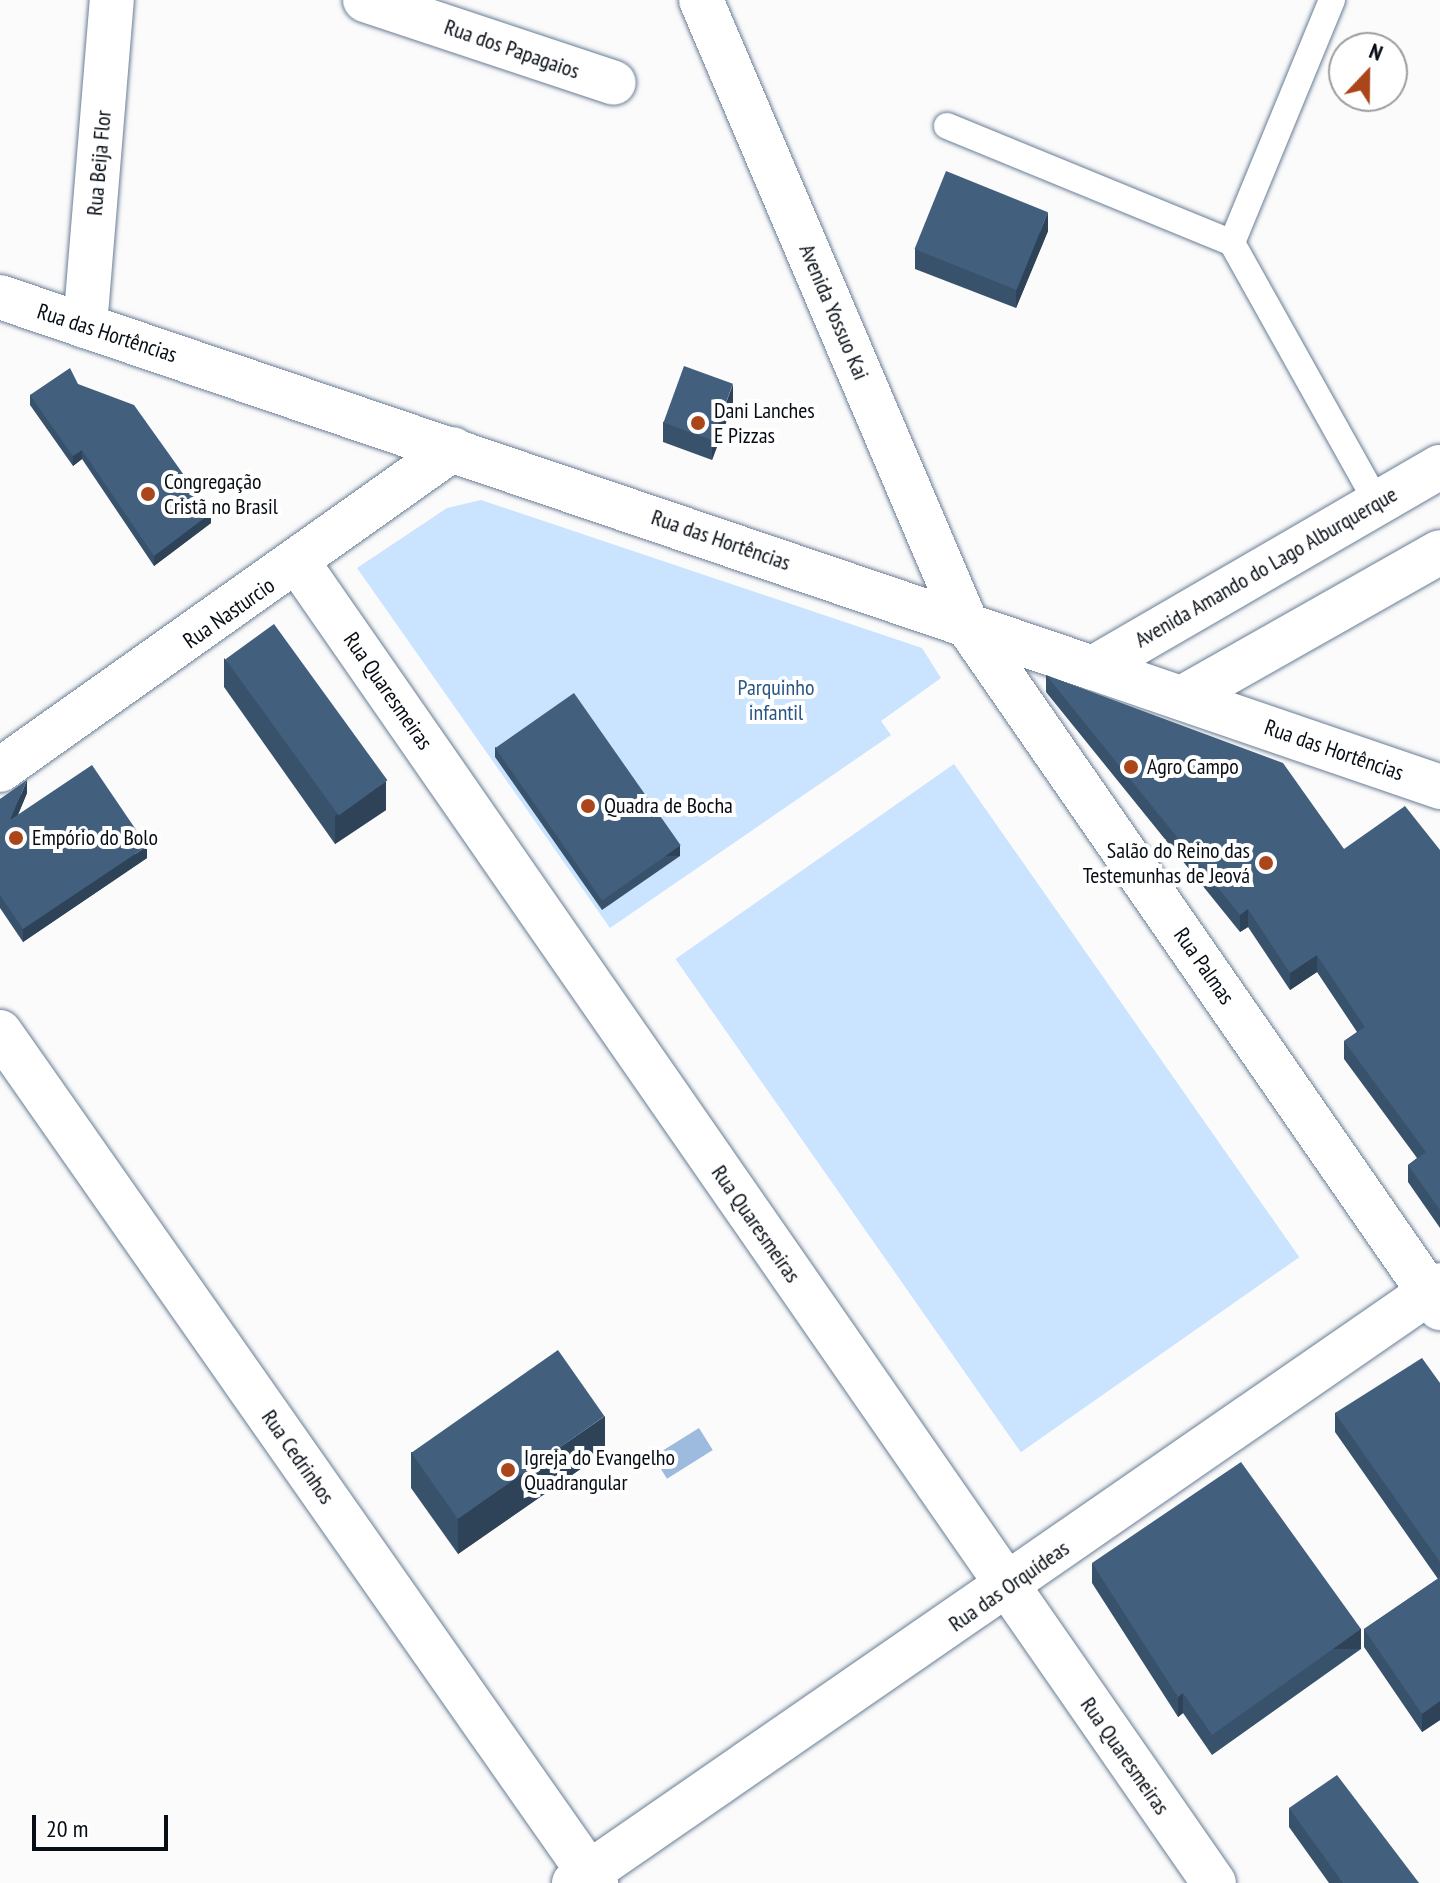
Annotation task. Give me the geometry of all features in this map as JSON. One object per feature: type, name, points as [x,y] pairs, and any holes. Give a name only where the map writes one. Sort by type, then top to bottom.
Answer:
[{"type":"street","name":"Rua Beija Flor","points":[[85,326],[112,0]]},
{"type":"street","name":"Rua dos Papagaios","points":[[365,0],[614,83]]},
{"type":"street","name":"Avenida Yossuo Kai","points":[[701,0],[967,625]]},
{"type":"street","name":"Rua das Hortências","points":[[0,297],[1440,787]]},
{"type":"street","name":"Rua Nasturcio","points":[[0,770],[299,564],[453,449]]},
{"type":"street","name":"Avenida Amando do Lago Alburquerque","points":[[1093,668],[1440,467]]},
{"type":"street","points":[[1182,698],[1440,552]]},
{"type":"street","name":"Rua Quaresmeiras","points":[[299,564],[1214,1883]]},
{"type":"street","name":"Rua Palmas","points":[[967,625],[1436,1295]]},
{"type":"street","name":"Rua Cedrinhos","points":[[0,1032],[586,1879]]},
{"type":"street","name":"Rua das Orquídeas","points":[[586,1879],[1436,1295]]},
{"type":"lane","points":[[1232,243],[1332,0]]},
{"type":"lane","points":[[947,126],[1232,243],[1377,502]]},
{"type":"green space","name":"Parquinho infantil","points":[[481,500],[922,648],[941,678],[881,721],[891,735],[610,928],[357,568],[447,508]]},
{"type":"green space","points":[[954,764],[1299,1257],[1021,1452],[675,959]]},
{"type":"shaded area","points":[[699,1428],[713,1450],[667,1479],[653,1457]]},
{"type":"building","points":[[946,171],[1048,212],[1017,290],[915,249]]},
{"type":"building","name":"Dani Lanches E Pizzas","points":[[684,366],[733,384],[712,440],[663,422]]},
{"type":"building","name":"Congregação Cristã no Brasil","points":[[70,368],[78,384],[134,405],[211,513],[154,556],[82,450],[73,456],[30,395]]},
{"type":"building","points":[[274,624],[387,780],[339,815],[225,659]]},
{"type":"building","points":[[1046,675],[1283,763],[1344,849],[1405,806],[1440,850],[1440,1210],[1408,1165],[1426,1152],[1344,1041],[1365,1027],[1317,955],[1290,973],[1248,909],[1240,915]]},
{"type":"building","name":"Quadra de Bocha","points":[[574,693],[681,845],[602,900],[495,748]]},
{"type":"building","points":[[92,765],[147,846],[23,929],[0,895],[0,799],[27,780],[10,820]]},
{"type":"building","points":[[558,1350],[604,1416],[458,1519],[411,1453]]},
{"type":"building","points":[[1422,1358],[1440,1383],[1440,1562],[1335,1413]]},
{"type":"building","points":[[1241,1462],[1361,1629],[1212,1735],[1183,1693],[1178,1697],[1092,1563]]},
{"type":"building","points":[[1440,1577],[1440,1701],[1422,1714],[1364,1629]]},
{"type":"building","points":[[1337,1775],[1419,1883],[1343,1883],[1289,1808]]},
{"type":"place","name":"Dani Lanches E Pizzas","points":[[698,423]]},
{"type":"place","name":"Congregação Cristã no Brasil","points":[[148,494]]},
{"type":"place","name":"Agro Campo","points":[[1131,767]]},
{"type":"place","name":"Quadra de Bocha","points":[[588,806]]},
{"type":"place","name":"Empório do Bolo","points":[[16,838]]},
{"type":"place","name":"Salão do Reino das Testemunhas de Jeová","points":[[1266,863]]},
{"type":"place","name":"Igreja do Evangelho Quadrangular","points":[[508,1470]]}]
